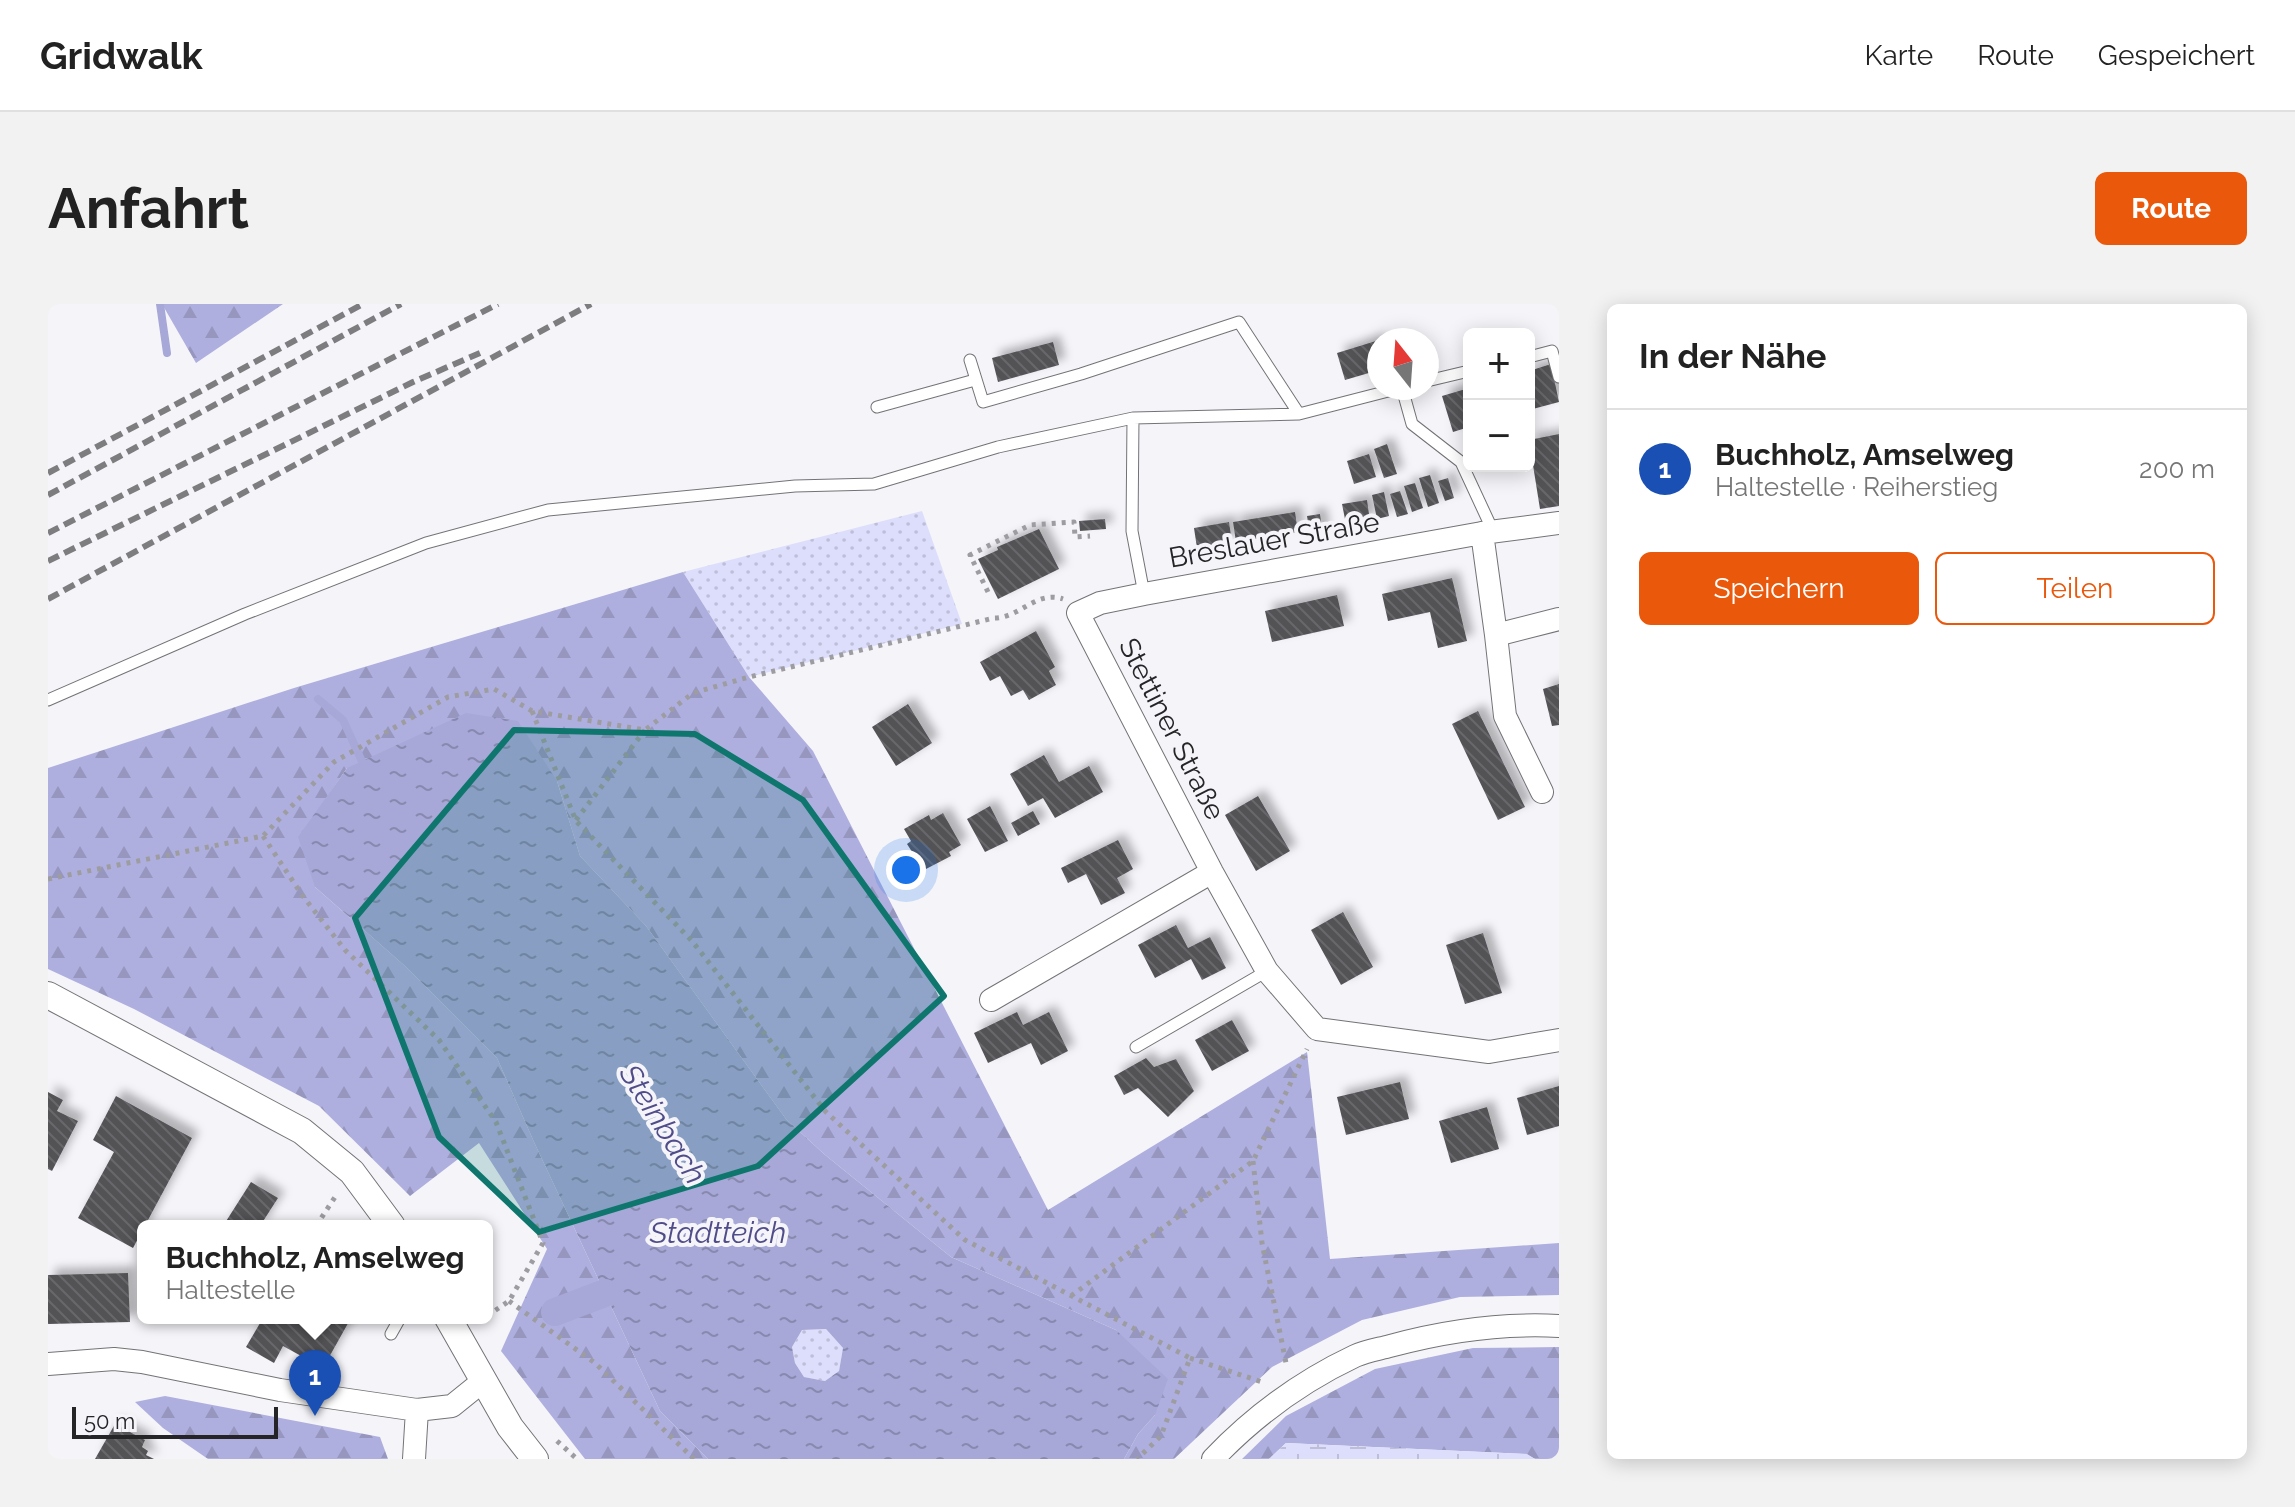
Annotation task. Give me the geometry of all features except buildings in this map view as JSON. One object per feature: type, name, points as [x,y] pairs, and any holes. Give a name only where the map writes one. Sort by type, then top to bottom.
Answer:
[{"type":"street","name":"Breslauer Straße","points":[[1078,613],[1100,603],[1144,594],[1487,532],[1559,523]]},
{"type":"street","points":[[1487,532],[1505,716],[1542,792]]},
{"type":"street","name":"Stettiner Straße","points":[[1078,613],[1212,872],[1267,971],[1317,1029]]},
{"type":"street","points":[[1496,635],[1559,619]]},
{"type":"street","points":[[991,1000],[1212,872]]},
{"type":"street","points":[[48,995],[302,1131],[352,1172],[388,1220]]},
{"type":"street","points":[[1317,1029],[1489,1052],[1559,1040]]},
{"type":"street","points":[[451,1324],[510,1427],[535,1459]]},
{"type":"street","points":[[1213,1459],[1237,1434],[1292,1392],[1357,1355],[1433,1334],[1496,1327],[1559,1326]]},
{"type":"street","points":[[48,1364],[114,1359],[142,1362],[280,1390],[417,1410],[452,1406],[483,1381]]},
{"type":"street","points":[[414,1459],[417,1410]]},
{"type":"lane","points":[[970,360],[983,402],[1081,374],[1239,322],[1299,414]]},
{"type":"lane","points":[[1535,355],[1552,351],[1559,377]]},
{"type":"lane","points":[[1439,378],[1463,372]]},
{"type":"lane","points":[[877,407],[975,380]]},
{"type":"lane","points":[[48,700],[245,614],[426,543],[548,510],[795,486],[874,484],[998,447],[1133,418],[1299,414],[1367,397]]},
{"type":"lane","points":[[1405,400],[1412,424],[1461,462],[1487,532]]},
{"type":"lane","points":[[1133,418],[1132,531],[1144,594]]},
{"type":"lane","points":[[1136,1047],[1267,971]]},
{"type":"lane","points":[[391,1334],[397,1324]]},
{"type":"path","points":[[988,592],[970,555],[1030,525],[1074,522],[1075,537],[1090,536]]},
{"type":"path","points":[[576,821],[645,730],[693,693],[749,677],[1004,618],[1046,596],[1069,601],[1078,613]]},
{"type":"path","points":[[48,879],[263,836],[340,758],[448,697],[494,689],[532,711],[645,730]]},
{"type":"path","points":[[532,711],[576,821],[692,941],[826,1112],[965,1240],[1190,1358],[1292,1392],[1262,1243],[1253,1161]]},
{"type":"path","points":[[263,836],[302,895],[345,950],[439,1040],[496,1122],[543,1243],[509,1301],[493,1312]]},
{"type":"path","points":[[1071,1296],[1253,1161],[1317,1029]]},
{"type":"path","points":[[320,1220],[352,1172]]},
{"type":"path","points":[[509,1301],[595,1363],[694,1459]]},
{"type":"path","points":[[1137,1459],[1161,1436],[1190,1358]]},
{"type":"highlighted area","points":[[514,730],[695,734],[803,800],[944,996],[758,1166],[539,1232],[439,1137],[355,918]]},
{"type":"green space","points":[[162,304],[283,304],[196,363]]},
{"type":"green space","points":[[922,511],[962,624],[749,677],[683,572]]},
{"type":"green space","points":[[683,572],[749,677],[813,751],[1048,1210],[1307,1052],[1330,1259],[1559,1243],[1559,1295],[1460,1297],[1362,1320],[1272,1367],[1174,1459],[1124,1459],[1138,1434],[1155,1415],[1116,1330],[951,1257],[824,1154],[786,1119],[646,926],[580,856],[557,781],[347,768],[325,800],[315,887],[405,966],[497,1058],[660,1411],[708,1459],[585,1459],[501,1351],[547,1249],[479,1143],[410,1196],[319,1106],[134,1009],[48,969],[48,768],[294,688]]},
{"type":"green space","points":[[826,1329],[843,1348],[839,1371],[825,1381],[804,1377],[795,1363],[792,1347],[802,1330]]},
{"type":"green space","points":[[1559,1347],[1559,1459],[1535,1459],[1526,1454],[1286,1443],[1269,1459],[1242,1459],[1286,1416],[1375,1369],[1473,1348]]},
{"type":"green space","points":[[165,1396],[380,1437],[388,1459],[208,1459],[163,1428],[135,1402]]},
{"type":"green space","points":[[1286,1443],[1527,1454],[1535,1459],[1269,1459]]},
{"type":"water","name":"Stadtteich","points":[[466,713],[518,721],[557,781],[580,856],[646,926],[786,1119],[824,1154],[951,1257],[1116,1330],[1168,1379],[1155,1415],[1138,1434],[1124,1459],[708,1459],[660,1411],[497,1058],[405,966],[315,887],[298,837],[347,768]],"holes":[[[826,1329],[843,1348],[839,1371],[825,1381],[804,1377],[795,1363],[792,1347],[802,1330]]]},
{"type":"waterway","name":"Steinbach","points":[[160,304],[167,353]]},
{"type":"waterway","name":"Steinbach","points":[[318,699],[343,720],[366,770]]},
{"type":"waterway","points":[[555,1312],[605,1293]]},
{"type":"railway","points":[[48,473],[363,304]]},
{"type":"railway","points":[[48,495],[401,304]]},
{"type":"railway","points":[[48,533],[498,304]]},
{"type":"railway","points":[[48,599],[591,304]]},
{"type":"railway","points":[[48,561],[413,382],[480,353]]},
{"type":"place","name":"Buchholz, Amselweg","points":[[315,1416]]}]
